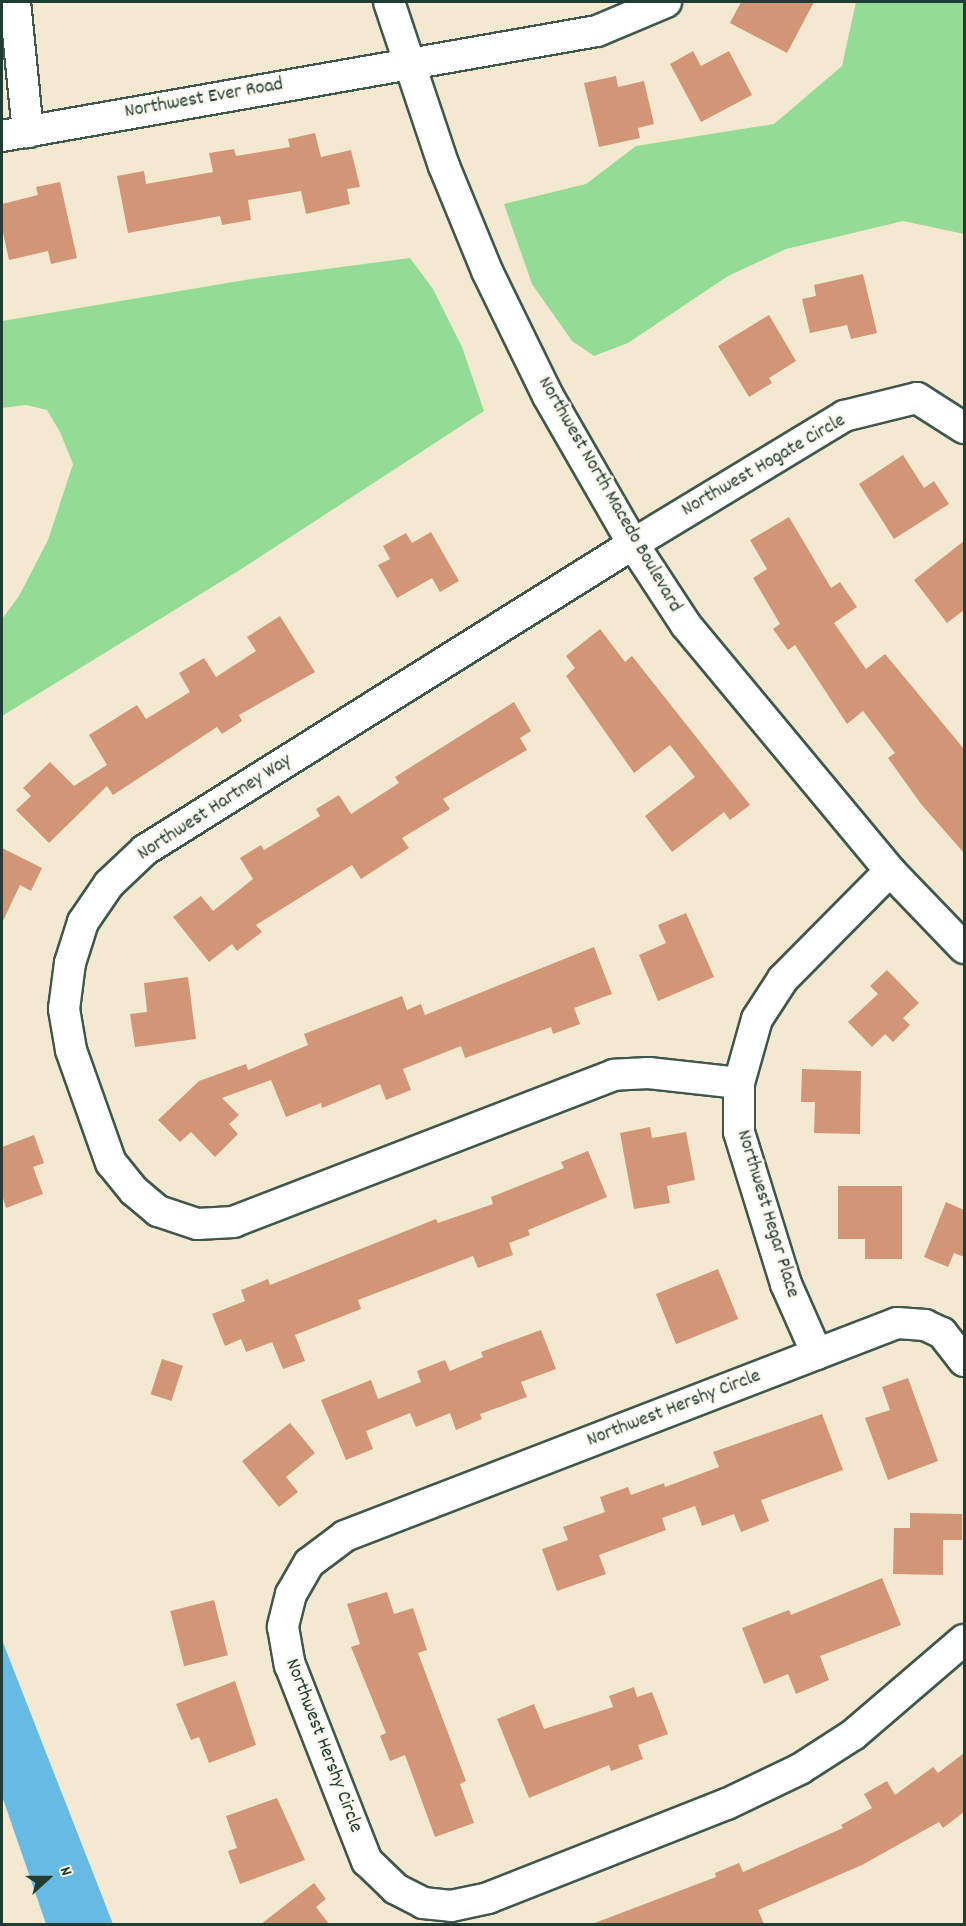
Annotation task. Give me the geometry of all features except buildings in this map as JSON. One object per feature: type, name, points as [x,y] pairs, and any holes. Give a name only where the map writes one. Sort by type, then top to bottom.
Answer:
[{"type":"street","points":[[15,2],[15,134]]},
{"type":"street","name":"Northwest North Macedo Boulevard","points":[[389,2],[407,62],[487,271],[548,396],[633,544],[686,625],[890,871],[964,948]]},
{"type":"street","name":"Northwest Ever Road","points":[[15,134],[407,62],[597,32],[666,2]]},
{"type":"street","name":"Northwest Hogate Circle","points":[[633,544],[844,416],[917,398],[964,428]]},
{"type":"street","name":"Northwest Hartney Way","points":[[633,544],[145,850],[109,884],[83,922],[70,963],[64,1009],[71,1050],[111,1163],[134,1191],[158,1211],[197,1224],[234,1222],[614,1075],[649,1073],[739,1083]]},
{"type":"street","name":"Northwest Hegar Place","points":[[817,1354],[786,1284],[739,1132],[739,1083],[758,1019],[783,979],[890,871]]},
{"type":"street","name":"Northwest Hershy Circle","points":[[964,1361],[942,1333],[925,1325],[897,1323],[345,1536],[309,1563],[291,1594],[283,1627],[290,1665],[367,1861],[396,1889],[423,1903],[451,1906],[488,1898],[727,1804],[800,1769],[853,1735],[964,1640]]},
{"type":"green space","points":[[856,2],[964,2],[964,234],[903,221],[786,249],[728,276],[628,343],[594,356],[572,341],[532,284],[504,204],[586,184],[636,146],[774,124],[842,66]]},
{"type":"green space","points":[[410,258],[433,289],[462,347],[484,411],[243,568],[2,716],[2,619],[19,596],[48,540],[73,464],[60,432],[47,410],[26,405],[2,408],[2,321],[251,279]]},
{"type":"water","points":[[2,1640],[113,1924],[46,1924],[2,1796]]}]
